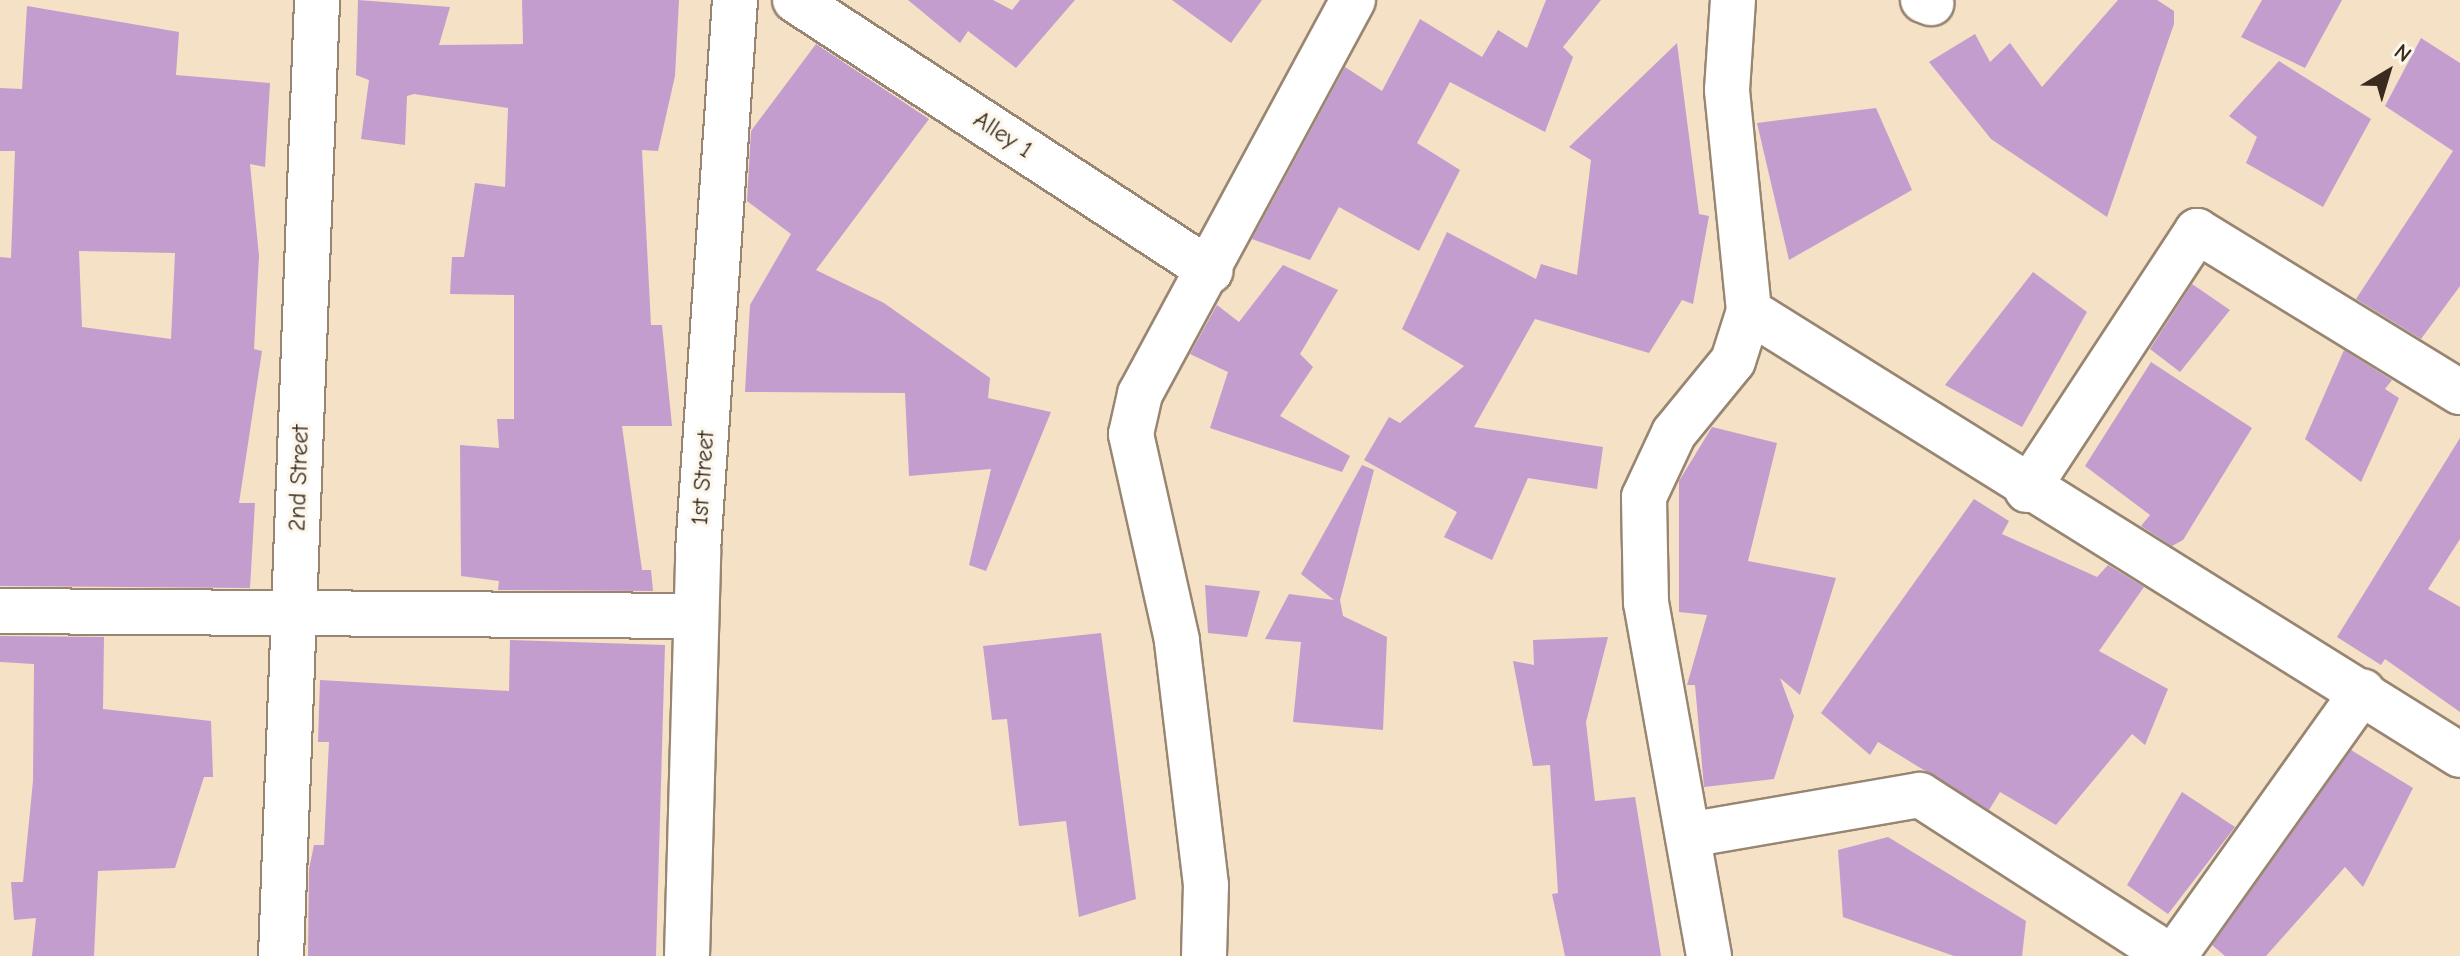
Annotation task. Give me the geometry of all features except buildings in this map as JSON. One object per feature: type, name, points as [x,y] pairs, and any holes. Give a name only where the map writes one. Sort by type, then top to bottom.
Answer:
[{"type":"street","name":"2nd Street","points":[[281,956],[317,0]]},
{"type":"street","name":"1st Street","points":[[687,956],[696,616],[735,0]]},
{"type":"street","name":"Alley 1","points":[[795,0],[1211,271]]},
{"type":"street","points":[[1204,956],[1206,885],[1177,640],[1131,434],[1140,394],[1211,271],[1353,0]]},
{"type":"street","points":[[1709,956],[1646,603],[1644,497],[1674,433],[1733,361],[1749,311],[1727,103],[1733,0]]},
{"type":"street","points":[[2027,490],[2197,231],[2460,392]]},
{"type":"street","points":[[1749,311],[2027,490],[2458,750]]},
{"type":"street","points":[[0,611],[294,610],[696,616]]},
{"type":"street","points":[[1688,835],[1920,795],[2172,956],[2363,691]]}]
